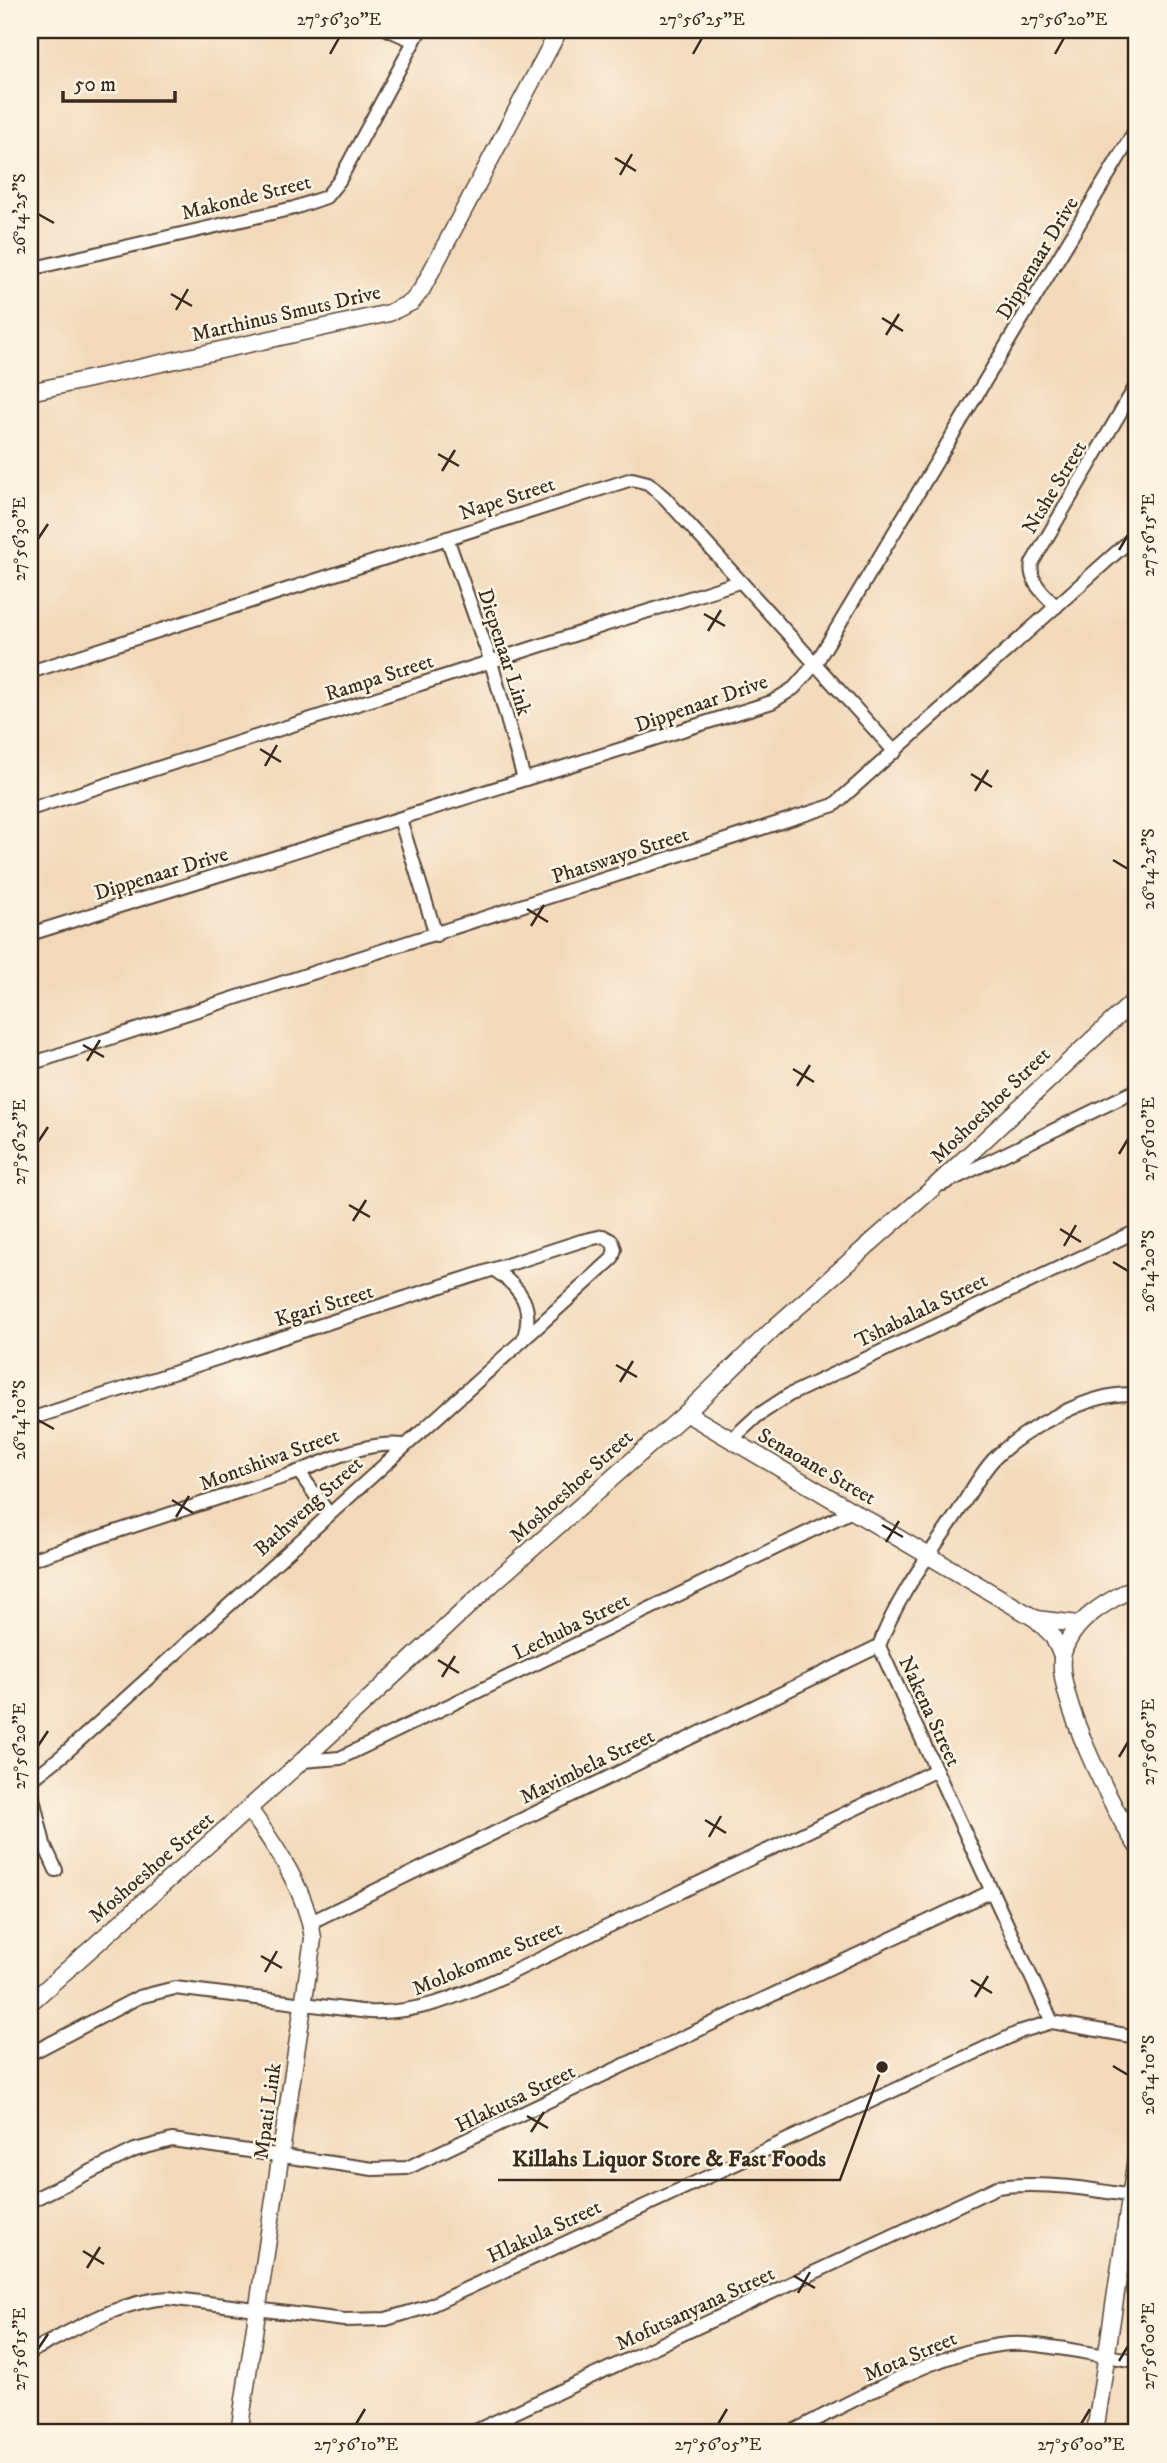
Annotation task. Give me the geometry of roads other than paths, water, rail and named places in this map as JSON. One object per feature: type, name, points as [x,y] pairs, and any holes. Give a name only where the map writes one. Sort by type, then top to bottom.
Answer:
[{"type":"street","points":[[389,30],[416,36]]},
{"type":"street","name":"Marthinus Smuts Drive","points":[[30,392],[389,313],[412,302],[422,289],[558,30]]},
{"type":"street","name":"Makonde Street","points":[[30,268],[294,208],[327,197],[340,181],[416,36]]},
{"type":"street","name":"Dippenaar Drive","points":[[30,934],[772,702],[794,688],[816,663],[1135,135]]},
{"type":"street","name":"Ntshe Street","points":[[1056,607],[1035,583],[1030,572],[1032,563],[1137,384]]},
{"type":"street","name":"Nape Street","points":[[30,672],[623,481],[638,480],[648,483],[665,498],[895,752]]},
{"type":"street","name":"Phatswayo Street","points":[[30,1064],[820,811],[851,792],[1137,534]]},
{"type":"street","name":"Diepenaar Link","points":[[447,538],[491,662],[524,779]]},
{"type":"street","name":"Rampa Street","points":[[30,809],[739,582]]},
{"type":"street","points":[[400,819],[436,935]]},
{"type":"street","name":"Moshoeshoe Street","points":[[30,2003],[250,1809],[491,1585],[933,1188],[1137,998]]},
{"type":"street","points":[[933,1188],[1137,1090]]},
{"type":"street","name":"Tshabalala Street","points":[[731,1440],[757,1416],[789,1395],[961,1311],[1137,1231]]},
{"type":"street","name":"Kgari Street","points":[[30,1419],[603,1237],[613,1244],[612,1258]]},
{"type":"street","name":"Bathweng Street","points":[[30,1783],[612,1258]]},
{"type":"street","points":[[496,1271],[514,1284],[526,1301],[529,1317],[524,1338]]},
{"type":"street","name":"Nakena Street","points":[[1052,2022],[879,1646],[885,1629],[929,1556],[993,1460],[1012,1443],[1088,1402],[1111,1395],[1137,1395]]},
{"type":"street","name":"Senaoane Street","points":[[685,1413],[1036,1619],[1052,1635],[1062,1655]]},
{"type":"street","name":"Montshiwa Street","points":[[30,1560],[299,1472],[352,1449],[381,1443],[404,1445]]},
{"type":"street","points":[[299,1472],[329,1514]]},
{"type":"street","name":"Lechuba Street","points":[[302,1761],[340,1758],[852,1511]]},
{"type":"street","points":[[1137,1586],[1099,1608],[1079,1624],[1062,1655],[1062,1677],[1069,1703],[1114,1806],[1137,1846]]},
{"type":"street","name":"Senaoane Street","points":[[1036,1619],[1079,1624]]},
{"type":"street","name":"Mavimbela Street","points":[[311,1922],[879,1646]]},
{"type":"street","name":"Molokomme Street","points":[[30,2053],[156,1991],[175,1988],[399,2013],[433,2006],[500,1978],[936,1770]]},
{"type":"street","points":[[30,1783],[44,1843],[56,1870]]},
{"type":"street","name":"Mpati Link","points":[[239,2433],[312,1958],[311,1922],[288,1871],[250,1809]]},
{"type":"street","name":"Hlakutsa Street","points":[[30,2201],[135,2150],[172,2140],[373,2169],[407,2168],[432,2159],[992,1891]]},
{"type":"street","points":[[1052,2022],[1137,2036]]},
{"type":"street","name":"Hlakula Street","points":[[30,2352],[123,2306],[145,2299],[168,2298],[344,2320],[386,2319],[427,2307],[992,2043],[1052,2022]]},
{"type":"street","points":[[1095,2433],[1134,2196],[1137,2152]]},
{"type":"street","name":"Mofutsanyana Street","points":[[471,2433],[998,2187],[1021,2184],[1057,2186],[1134,2196]]},
{"type":"street","name":"Mota Street","points":[[789,2433],[939,2361],[983,2348],[1025,2344],[1137,2361]]},
{"type":"place","name":"Killahs Liquor Store & Fast Foods","points":[[882,2067]]}]
